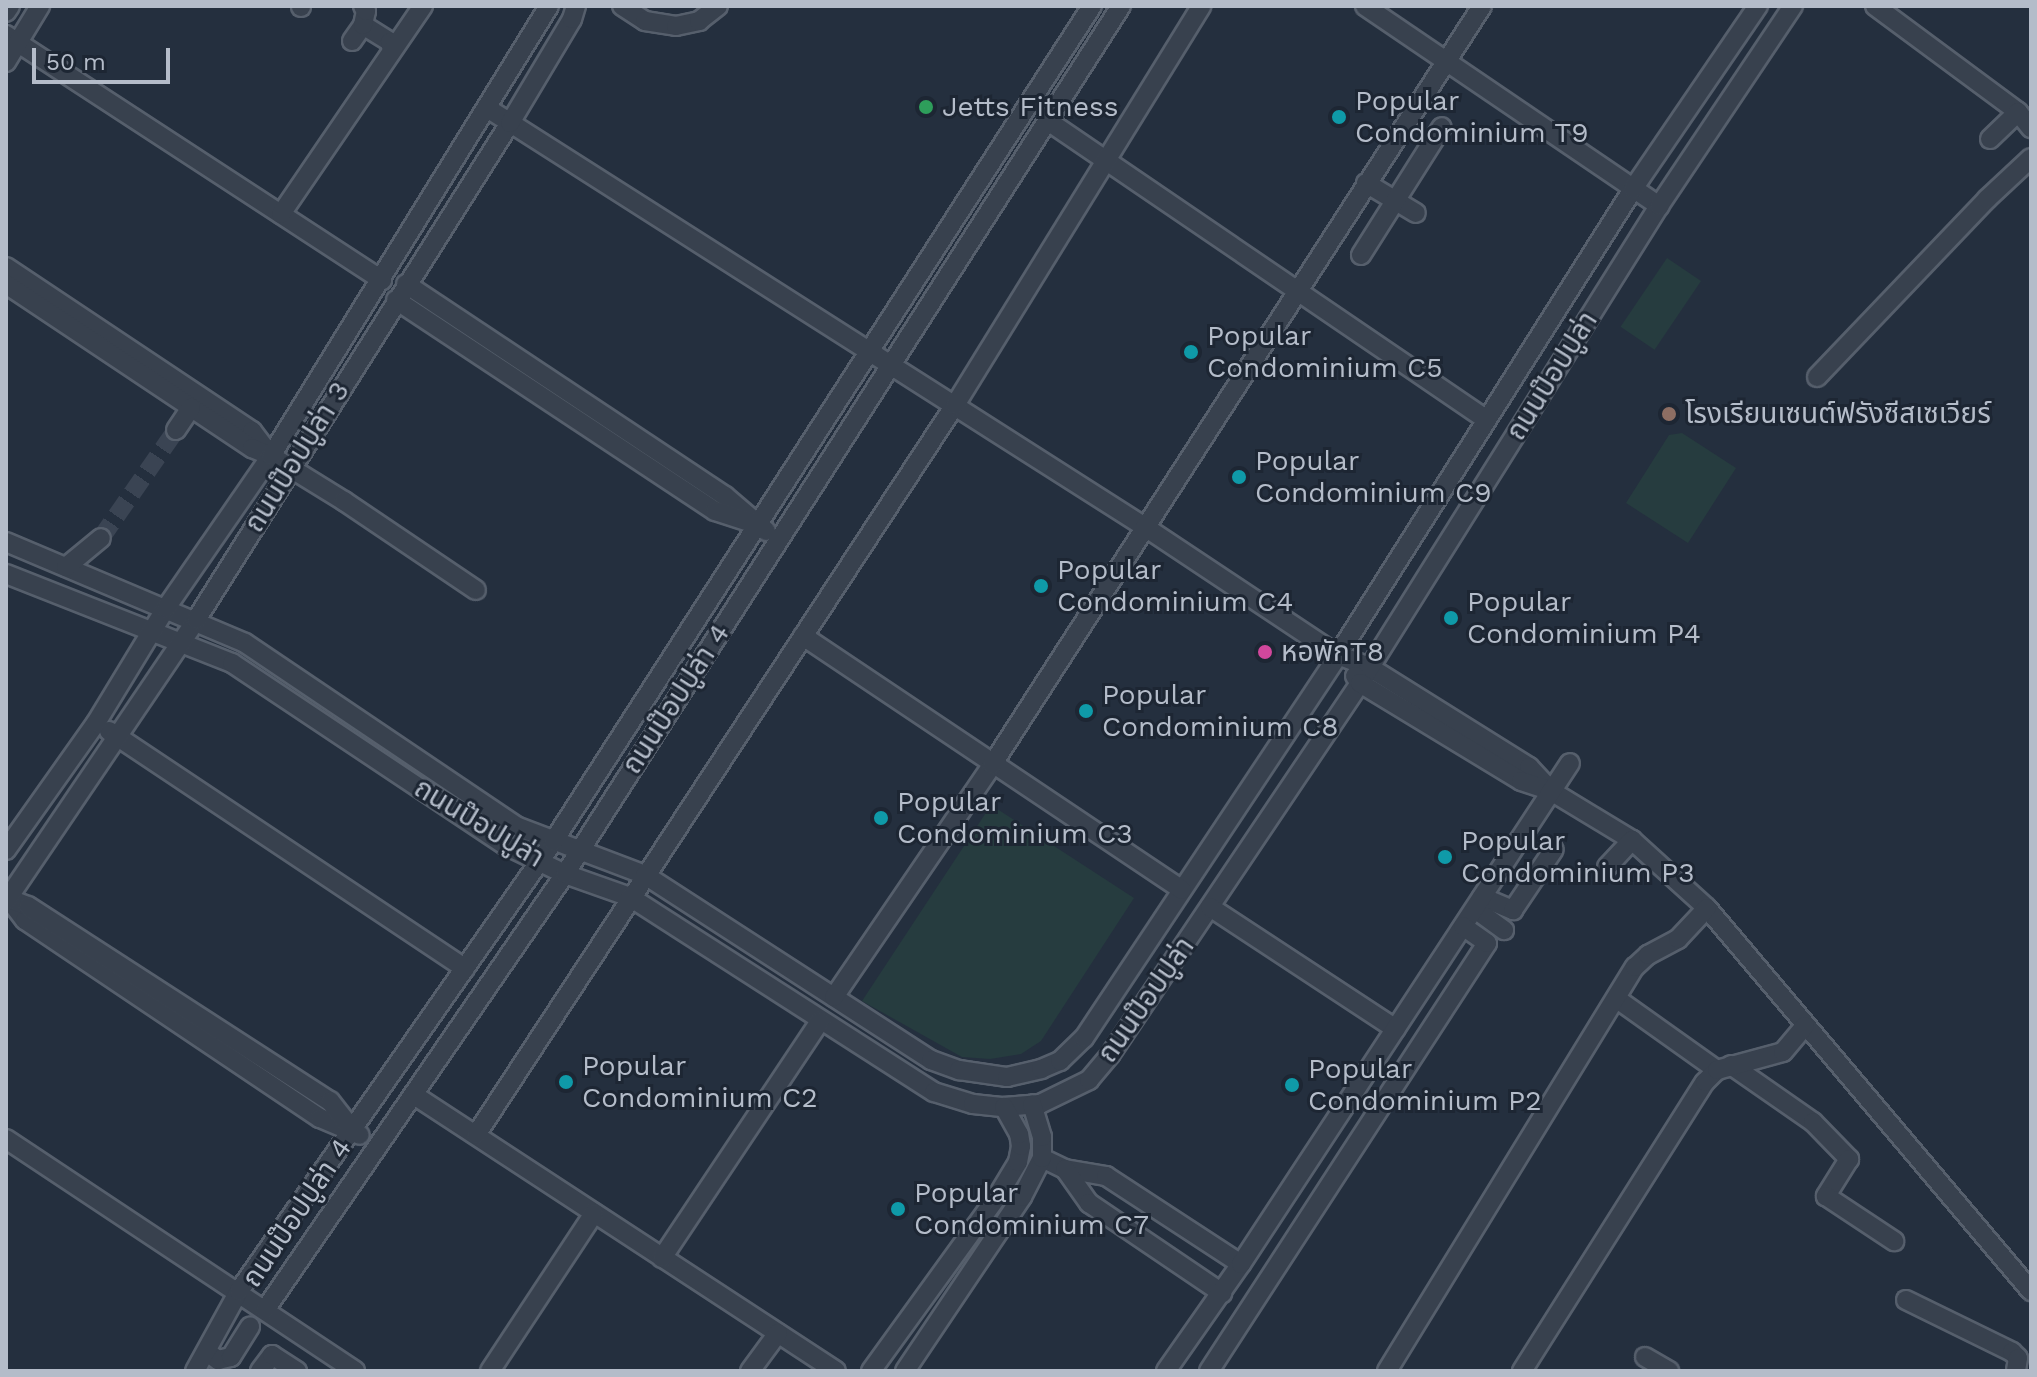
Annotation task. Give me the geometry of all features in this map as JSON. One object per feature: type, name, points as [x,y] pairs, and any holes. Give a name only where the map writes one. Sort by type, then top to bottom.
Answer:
[{"type":"street","points":[[6,12],[10,6]]},
{"type":"street","points":[[6,62],[12,39],[40,6]]},
{"type":"street","points":[[281,214],[423,6]]},
{"type":"street","name":"ถนนป๊อปปูล่า 3","points":[[6,850],[96,723],[166,608],[271,456],[549,6]]},
{"type":"street","name":"ถนนป๊อปปูล่า 3","points":[[7,898],[196,620],[510,123],[572,19],[576,6]]},
{"type":"street","points":[[622,6],[645,21],[676,26],[699,21],[718,6]]},
{"type":"street","name":"ถนนป๊อปปูล่า 4","points":[[1092,6],[553,842],[239,1291],[265,1310],[565,874],[1121,6]]},
{"type":"street","points":[[476,1135],[955,405],[1201,6]]},
{"type":"street","points":[[1365,6],[1659,206]]},
{"type":"street","points":[[834,997],[992,765],[1295,291],[1482,6]]},
{"type":"street","name":"ถนนป๊อปปูล่า","points":[[6,542],[245,643],[516,826],[645,875],[931,1060],[959,1070],[1007,1077],[1041,1069],[1060,1061],[1084,1038],[1338,655],[1484,418],[1633,189],[1758,6]]},
{"type":"street","name":"ถนนป๊อปปูล่า","points":[[6,574],[232,663],[505,845],[565,874],[630,897],[934,1092],[973,1104],[1004,1107],[1059,1098],[1089,1080],[1110,1055],[1210,907],[1365,675],[1659,206],[1793,6]]},
{"type":"street","points":[[1875,6],[1976,70],[2031,128]]},
{"type":"street","points":[[352,41],[363,15],[390,42],[392,50]]},
{"type":"street","points":[[12,39],[382,280]]},
{"type":"street","points":[[487,108],[1145,527],[1365,675],[1529,767],[1551,791],[1632,840],[1707,908],[2031,1291]]},
{"type":"street","points":[[1990,139],[2018,112]]},
{"type":"street","points":[[1048,121],[1484,418]]},
{"type":"street","points":[[1361,255],[1442,127]]},
{"type":"street","points":[[1817,377],[1987,199],[2031,158]]},
{"type":"street","points":[[1366,183],[1416,213]]},
{"type":"street","points":[[6,267],[252,431],[271,456]]},
{"type":"street","points":[[6,284],[252,448],[290,468],[476,590]]},
{"type":"street","points":[[406,284],[725,496],[757,526],[778,539]]},
{"type":"street","points":[[396,300],[715,511],[757,526]]},
{"type":"street","points":[[176,430],[191,408]]},
{"type":"street","points":[[66,567],[101,538]]},
{"type":"street","points":[[803,636],[1182,890]]},
{"type":"street","points":[[96,723],[465,968]]},
{"type":"street","points":[[1166,1371],[1222,1293],[1570,763]]},
{"type":"street","points":[[1607,867],[1632,840]]},
{"type":"street","points":[[1478,903],[1513,910],[1554,849]]},
{"type":"street","points":[[7,898],[28,906],[330,1101],[353,1130],[376,1145]]},
{"type":"street","points":[[1478,903],[1504,930]]},
{"type":"street","points":[[1210,907],[1396,1029]]},
{"type":"street","points":[[1387,1371],[1635,967],[1648,955],[1678,939],[1707,908]]},
{"type":"street","points":[[1209,1371],[1487,943],[1463,926]]},
{"type":"street","points":[[1617,999],[1813,1122],[1849,1159],[1826,1196],[1894,1241]]},
{"type":"street","points":[[662,1258],[820,1021]]},
{"type":"street","points":[[1524,1370],[1705,1082],[1724,1068],[1783,1052],[1805,1026]]},
{"type":"street","points":[[414,1095],[836,1371]]},
{"type":"street","points":[[905,1371],[1022,1197],[1042,1158],[1042,1137],[1032,1104]]},
{"type":"street","points":[[871,1371],[997,1197],[1018,1162],[1021,1146],[1019,1134],[1004,1107]]},
{"type":"street","points":[[6,1139],[239,1291],[195,1371]]},
{"type":"street","points":[[1042,1158],[1065,1169],[1106,1176],[1241,1264]]},
{"type":"street","points":[[1065,1169],[1089,1203],[1222,1293]]},
{"type":"street","points":[[490,1371],[594,1213]]},
{"type":"street","points":[[1906,1300],[2012,1352],[2018,1358],[2016,1371]]},
{"type":"street","points":[[265,1310],[355,1371]]},
{"type":"street","points":[[207,1352],[218,1360],[231,1357],[250,1327]]},
{"type":"street","points":[[750,1371],[778,1333]]},
{"type":"street","points":[[260,1371],[272,1355],[297,1371]]},
{"type":"street","points":[[1645,1357],[1669,1371]]},
{"type":"green space","points":[[1667,258],[1701,281],[1655,350],[1621,327]]},
{"type":"green space","points":[[1682,433],[1736,468],[1688,543],[1626,503],[1669,435]]},
{"type":"green space","points":[[991,805],[1134,898],[1041,1041],[1021,1054],[990,1059],[962,1057],[862,1001]]},
{"type":"tunnel","points":[[101,538],[176,430]]},
{"type":"place","name":"Jetts Fitness","points":[[926,107]]},
{"type":"place","name":"Popular Condominium T9","points":[[1339,117]]},
{"type":"place","name":"Popular Condominium C5","points":[[1191,352]]},
{"type":"place","name":"โรงเรียนเซนต์ฟรังซีสเซเวียร์","points":[[1669,414]]},
{"type":"place","name":"Popular Condominium C9","points":[[1239,477]]},
{"type":"place","name":"Popular Condominium C4","points":[[1041,586]]},
{"type":"place","name":"Popular Condominium P4","points":[[1451,618]]},
{"type":"place","name":"หอพักT8","points":[[1265,652]]},
{"type":"place","name":"Popular Condominium C8","points":[[1086,711]]},
{"type":"place","name":"Popular Condominium C3","points":[[881,818]]},
{"type":"place","name":"Popular Condominium P3","points":[[1445,857]]},
{"type":"place","name":"Popular Condominium C2","points":[[566,1082]]},
{"type":"place","name":"Popular Condominium P2","points":[[1292,1085]]},
{"type":"place","name":"Popular Condominium C7","points":[[898,1209]]}]
